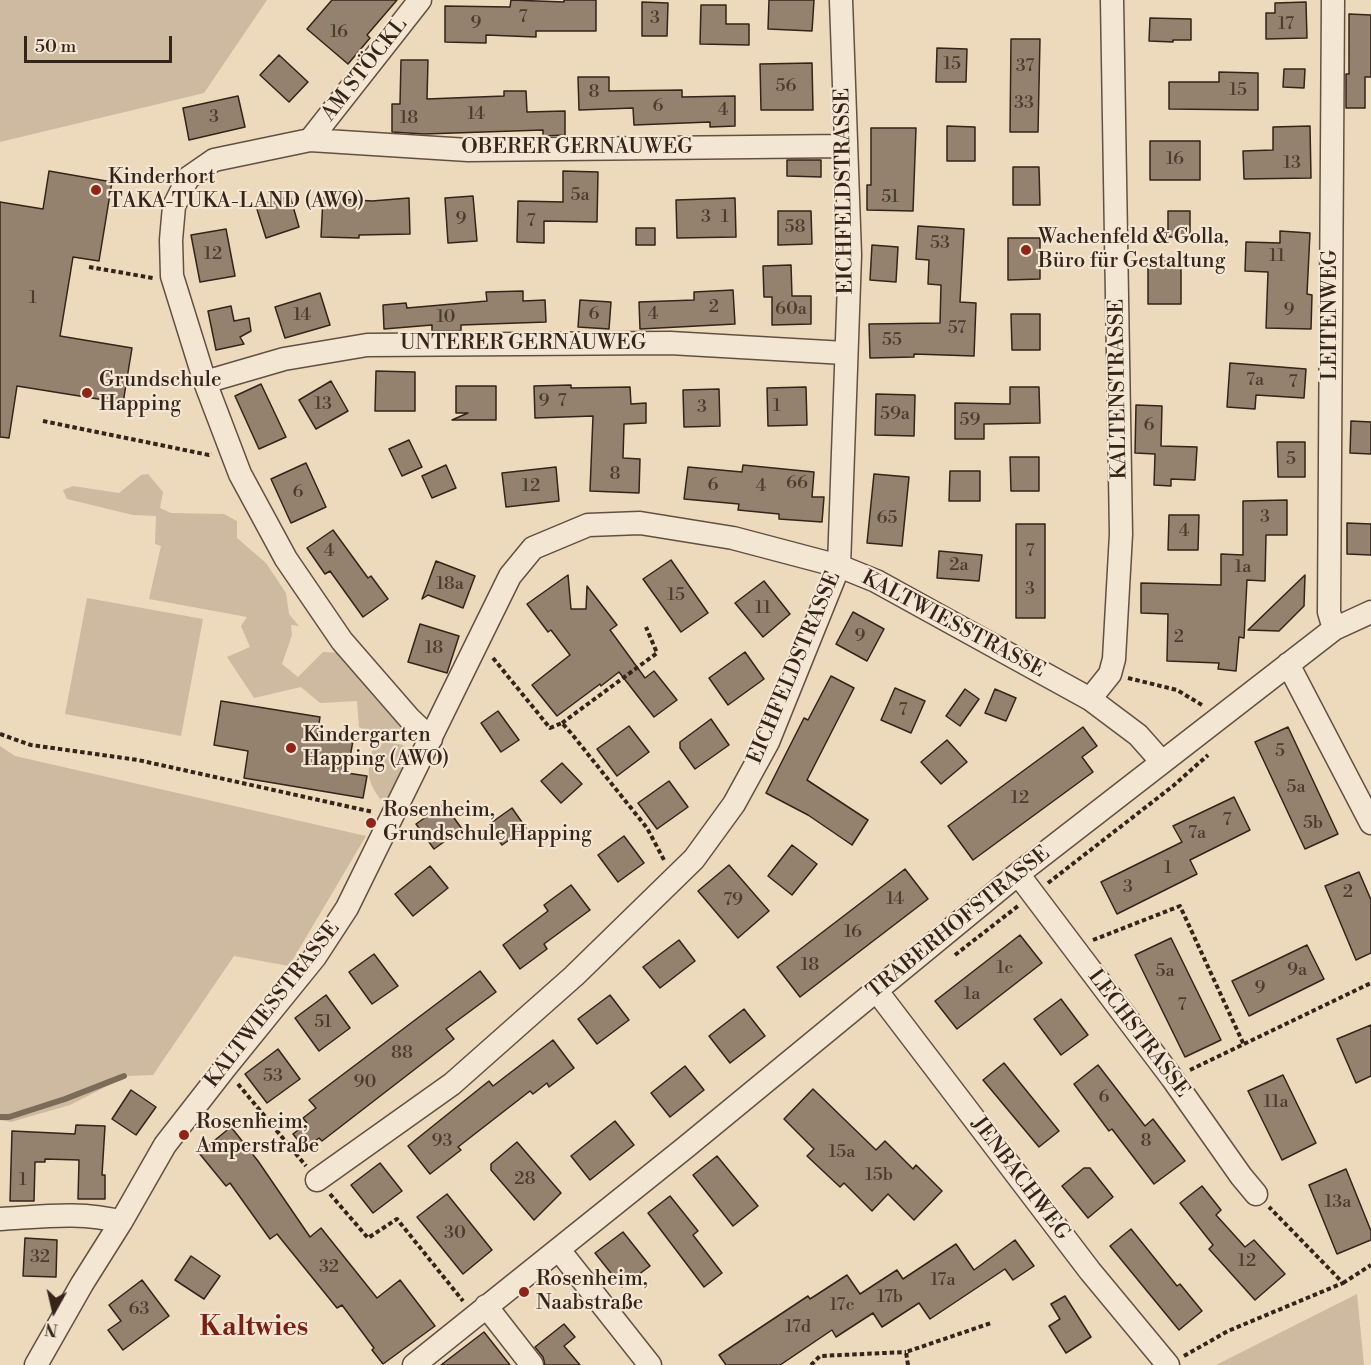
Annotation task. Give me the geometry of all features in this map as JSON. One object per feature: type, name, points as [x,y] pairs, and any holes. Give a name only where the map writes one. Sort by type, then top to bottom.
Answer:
[{"type":"street","name":"AM STÖCKL","points":[[310,140],[420,0]]},
{"type":"street","name":"EICHFELDSTRASSE","points":[[318,1180],[452,1084],[574,976],[674,879],[694,859],[734,804],[768,742],[839,566],[850,255],[841,0]]},
{"type":"street","name":"KALTENSTRASSE","points":[[1090,699],[1110,674],[1114,659],[1121,534],[1112,0]]},
{"type":"street","name":"LEITENWEG","points":[[1333,0],[1329,612],[1334,629]]},
{"type":"street","name":"OBERER GERNAUWEG","points":[[431,739],[342,641],[286,559],[240,474],[205,382],[172,276],[171,240],[174,206],[188,178],[214,160],[310,140],[468,150],[845,146]]},
{"type":"street","name":"UNTERER GERNAUWEG","points":[[205,382],[284,359],[367,345],[670,343],[845,353]]},
{"type":"street","name":"KALTWIESSTRASSE","points":[[36,1365],[165,1145],[315,957],[347,908],[510,576],[533,548],[588,525],[640,523],[721,536],[839,566],[876,580],[1090,699],[1138,735],[1162,762]]},
{"type":"street","name":"TRABERHOFSTRASSE","points":[[414,1365],[559,1250],[1018,874],[1334,629],[1371,612]]},
{"type":"street","points":[[1288,664],[1371,823]]},
{"type":"street","name":"LECHSTRASSE","points":[[1018,874],[1172,1078],[1256,1194]]},
{"type":"street","name":"JENBACHWEG","points":[[876,990],[1090,1271],[1173,1362]]},
{"type":"street","points":[[0,1219],[77,1216],[105,1217],[121,1222]]},
{"type":"street","points":[[559,1250],[650,1365]]},
{"type":"street","points":[[480,1311],[532,1365]]},
{"type":"path","points":[[89,267],[154,278],[172,276]]},
{"type":"path","points":[[44,421],[209,455],[230,447]]},
{"type":"path","points":[[479,640],[550,728],[562,723],[657,653],[646,627]]},
{"type":"path","points":[[1110,674],[1177,690],[1202,705],[1233,708]]},
{"type":"path","points":[[562,723],[646,828],[674,879]]},
{"type":"path","points":[[0,734],[31,745],[138,759],[391,816]]},
{"type":"path","points":[[951,959],[1173,786],[1215,750]]},
{"type":"path","points":[[1073,948],[1180,906],[1244,1045]]},
{"type":"path","points":[[1172,1078],[1371,983]]},
{"type":"path","points":[[225,1068],[368,1238],[396,1219],[480,1311]]},
{"type":"path","points":[[1256,1194],[1343,1283]]},
{"type":"path","points":[[1173,1362],[1228,1331],[1343,1283],[1371,1265]]},
{"type":"path","points":[[811,1365],[820,1356],[906,1352],[991,1323]]},
{"type":"path","points":[[906,1352],[908,1365]]},
{"type":"shaded area","points":[[0,0],[267,0],[204,93],[0,142]]},
{"type":"shaded area","points":[[148,474],[163,492],[160,508],[171,513],[224,514],[237,521],[237,538],[266,563],[286,593],[289,614],[299,626],[291,625],[292,635],[282,664],[298,677],[323,652],[345,653],[402,729],[394,743],[403,745],[412,761],[393,797],[381,800],[369,777],[369,763],[376,738],[359,727],[357,701],[320,703],[301,687],[254,698],[227,657],[250,647],[241,626],[247,617],[149,599],[161,546],[155,544],[156,516],[133,515],[67,499],[63,490],[73,486],[119,493],[141,475]]},
{"type":"shaded area","points":[[87,598],[203,619],[181,736],[65,714]]},
{"type":"shaded area","points":[[0,746],[15,756],[366,836],[289,966],[234,956],[153,1075],[127,1076],[70,1105],[11,1122],[0,1120]]},
{"type":"shaded area","points":[[1357,1294],[1364,1365],[1216,1365]]},
{"type":"building","points":[[332,0],[397,0],[367,35],[370,38],[348,64],[307,29]]},
{"type":"building","points":[[511,0],[564,2],[564,0],[596,0],[596,31],[536,31],[536,37],[486,35],[486,43],[445,42],[445,6],[510,7]]},
{"type":"building","points":[[769,0],[814,0],[812,31],[768,29]]},
{"type":"building","points":[[642,2],[668,3],[667,36],[642,36]]},
{"type":"building","points":[[1306,2],[1307,38],[1266,39],[1266,13],[1275,13],[1275,3]]},
{"type":"building","points":[[701,5],[726,5],[726,24],[749,24],[749,45],[700,44]]},
{"type":"building","points":[[1349,14],[1371,15],[1371,77],[1365,77],[1365,108],[1346,108],[1346,74],[1349,74]]},
{"type":"building","points":[[1150,18],[1191,19],[1191,40],[1149,41]]},
{"type":"building","points":[[1011,39],[1040,39],[1038,132],[1010,132]]},
{"type":"building","points":[[937,48],[967,49],[966,82],[936,82]]},
{"type":"building","points":[[279,55],[308,82],[289,102],[260,75]]},
{"type":"building","points":[[401,60],[428,60],[427,99],[504,96],[504,91],[526,91],[527,112],[565,111],[565,135],[543,136],[543,130],[424,134],[392,132],[392,104],[400,104]]},
{"type":"building","points":[[812,63],[813,110],[761,110],[760,64]]},
{"type":"building","points":[[1284,69],[1305,69],[1304,88],[1283,87]]},
{"type":"building","points":[[1219,72],[1258,73],[1258,110],[1169,109],[1169,82],[1219,82]]},
{"type":"building","points":[[578,77],[609,77],[609,91],[682,90],[682,97],[735,96],[735,126],[710,127],[710,122],[634,125],[633,108],[579,110]]},
{"type":"building","points":[[238,96],[245,127],[189,140],[183,108]]},
{"type":"building","points":[[947,126],[975,127],[975,161],[947,161]]},
{"type":"building","points":[[1310,126],[1311,178],[1244,179],[1243,151],[1273,150],[1273,127]]},
{"type":"building","points":[[871,128],[916,128],[913,211],[867,210],[867,185],[871,185]]},
{"type":"building","points":[[1150,141],[1200,141],[1200,180],[1150,180]]},
{"type":"building","points":[[787,160],[821,160],[821,177],[787,176]]},
{"type":"building","points":[[1013,167],[1039,167],[1040,205],[1013,205]]},
{"type":"building","points":[[49,171],[112,182],[99,261],[73,257],[60,336],[132,348],[123,403],[17,386],[9,438],[0,437],[0,202],[43,209]]},
{"type":"building","points":[[563,171],[598,172],[597,222],[544,221],[544,243],[517,242],[518,201],[563,202]]},
{"type":"building","points":[[290,196],[299,227],[266,238],[256,206]]},
{"type":"building","points":[[473,196],[477,241],[448,243],[445,198]]},
{"type":"building","points":[[323,198],[372,201],[409,198],[410,234],[359,235],[359,238],[321,237]]},
{"type":"building","points":[[735,198],[736,237],[677,238],[676,200]]},
{"type":"building","points":[[778,211],[811,211],[812,244],[778,245]]},
{"type":"building","points":[[1168,211],[1190,211],[1190,237],[1168,237]]},
{"type":"building","points":[[918,226],[964,229],[960,302],[976,303],[974,356],[914,354],[914,357],[870,358],[869,324],[940,323],[941,285],[928,284],[929,260],[916,259]]},
{"type":"building","points":[[636,228],[655,228],[655,245],[636,245]]},
{"type":"building","points":[[226,229],[235,276],[200,282],[191,235]]},
{"type":"building","points":[[1280,231],[1310,233],[1307,294],[1312,295],[1311,329],[1266,328],[1268,272],[1245,271],[1246,242],[1280,243]]},
{"type":"building","points":[[1008,238],[1040,238],[1040,279],[1008,280]]},
{"type":"building","points":[[872,245],[898,247],[896,282],[870,280]]},
{"type":"building","points":[[1148,260],[1181,261],[1181,304],[1148,304]]},
{"type":"building","points":[[791,265],[792,296],[811,296],[811,324],[772,325],[772,297],[764,297],[763,266]]},
{"type":"building","points":[[733,290],[735,324],[640,329],[639,302],[694,300],[694,292]]},
{"type":"building","points":[[523,291],[523,301],[545,300],[546,322],[461,325],[461,331],[432,331],[432,325],[384,329],[383,305],[406,303],[407,308],[487,301],[486,292]]},
{"type":"building","points":[[320,293],[330,325],[285,338],[275,307]]},
{"type":"building","points":[[580,300],[611,302],[609,329],[578,327]]},
{"type":"building","points":[[231,306],[234,321],[249,318],[251,331],[240,337],[244,344],[216,350],[208,311]]},
{"type":"building","points":[[1011,314],[1040,314],[1040,350],[1012,350]]},
{"type":"building","points":[[1230,363],[1306,369],[1304,398],[1256,395],[1255,409],[1227,407]]},
{"type":"building","points":[[376,371],[415,372],[415,411],[375,411]]},
{"type":"building","points":[[331,381],[348,411],[316,429],[299,400]]},
{"type":"building","points":[[261,384],[286,437],[259,449],[235,396]]},
{"type":"building","points":[[571,385],[571,388],[630,387],[631,404],[646,403],[646,423],[624,424],[623,458],[640,459],[639,493],[590,491],[593,416],[535,418],[534,386]]},
{"type":"building","points":[[456,386],[496,386],[496,420],[452,420],[468,413],[456,413]]},
{"type":"building","points":[[806,387],[807,425],[768,426],[767,388]]},
{"type":"building","points":[[1010,387],[1039,387],[1040,423],[984,424],[984,439],[955,439],[955,403],[1010,404]]},
{"type":"building","points":[[719,389],[720,426],[684,427],[683,390]]},
{"type":"building","points":[[876,394],[915,395],[914,436],[875,435]]},
{"type":"building","points":[[1136,405],[1162,406],[1161,446],[1197,447],[1195,480],[1171,479],[1171,486],[1154,485],[1155,454],[1135,453]]},
{"type":"building","points":[[1351,421],[1371,422],[1371,454],[1350,453]]},
{"type":"building","points":[[409,440],[422,467],[402,476],[389,449]]},
{"type":"building","points":[[1277,442],[1305,442],[1305,477],[1278,477]]},
{"type":"building","points":[[1010,457],[1039,457],[1039,491],[1011,491]]},
{"type":"building","points":[[306,463],[326,507],[291,523],[271,479]]},
{"type":"building","points":[[446,465],[456,488],[432,498],[422,476]]},
{"type":"building","points":[[743,465],[814,472],[812,497],[824,497],[822,522],[779,519],[779,514],[738,510],[739,504],[684,499],[688,467],[742,472]]},
{"type":"building","points":[[556,467],[559,501],[506,507],[502,473]]},
{"type":"building","points":[[950,471],[980,471],[980,501],[949,501]]},
{"type":"building","points":[[874,474],[909,477],[902,546],[867,543]]},
{"type":"building","points":[[1287,500],[1287,535],[1266,535],[1265,581],[1247,580],[1244,638],[1239,637],[1236,671],[1218,669],[1219,663],[1167,661],[1168,614],[1141,613],[1141,583],[1221,585],[1221,554],[1243,555],[1243,501]]},
{"type":"building","points":[[1169,515],[1199,515],[1198,550],[1168,550]]},
{"type":"building","points":[[1347,523],[1371,524],[1371,555],[1347,554]]},
{"type":"building","points":[[1016,524],[1045,524],[1045,618],[1016,618]]},
{"type":"building","points":[[333,530],[368,578],[371,576],[388,599],[363,617],[330,571],[325,574],[307,548]]},
{"type":"building","points":[[939,551],[982,555],[979,581],[937,578]]},
{"type":"building","points":[[671,560],[708,613],[681,632],[643,579]]},
{"type":"building","points":[[436,561],[475,576],[463,608],[428,595],[422,599]]},
{"type":"building","points":[[568,575],[571,609],[586,609],[587,586],[617,625],[610,630],[645,678],[654,671],[677,700],[654,717],[619,672],[557,716],[532,685],[570,655],[551,630],[548,632],[527,604]]},
{"type":"building","points":[[1305,575],[1304,606],[1279,631],[1248,630]]},
{"type":"building","points":[[764,581],[790,614],[763,637],[735,603]]},
{"type":"building","points":[[853,612],[884,629],[867,661],[836,644]]},
{"type":"building","points":[[420,624],[459,636],[447,673],[408,662]]},
{"type":"building","points":[[745,652],[764,679],[728,705],[709,678]]},
{"type":"building","points":[[831,676],[854,688],[807,780],[868,820],[852,845],[808,815],[766,793],[804,718],[808,720]]},
{"type":"building","points":[[895,688],[925,701],[911,733],[881,720]]},
{"type":"building","points":[[965,689],[979,699],[960,726],[946,716]]},
{"type":"building","points":[[995,689],[1016,698],[1006,721],[985,713]]},
{"type":"building","name":"Kindergarten Happing (AWO)","points":[[221,701],[320,717],[317,736],[353,741],[347,773],[367,776],[363,798],[244,778],[248,751],[214,745]]},
{"type":"building","points":[[498,711],[519,740],[501,752],[481,723]]},
{"type":"building","points":[[711,719],[729,745],[695,769],[680,748],[680,742]]},
{"type":"building","points":[[629,726],[649,752],[617,776],[597,749]]},
{"type":"building","points":[[1083,727],[1097,746],[1082,757],[1093,772],[973,860],[948,826]]},
{"type":"building","points":[[1288,727],[1338,834],[1305,849],[1255,742]]},
{"type":"building","points":[[947,740],[967,762],[941,784],[921,762]]},
{"type":"building","points":[[562,763],[582,784],[561,803],[541,781]]},
{"type":"building","points":[[669,781],[688,807],[657,829],[638,803]]},
{"type":"building","points":[[1234,797],[1250,830],[1190,860],[1197,874],[1117,914],[1101,882],[1182,842],[1173,826]]},
{"type":"building","points":[[444,804],[462,829],[434,849],[416,824]]},
{"type":"building","points":[[512,808],[526,828],[502,845],[488,825]]},
{"type":"building","points":[[624,836],[644,863],[618,882],[598,855]]},
{"type":"building","points":[[792,845],[817,864],[792,895],[768,876]]},
{"type":"building","points":[[729,865],[769,911],[738,938],[698,891]]},
{"type":"building","points":[[430,866],[448,888],[413,916],[395,894]]},
{"type":"building","points":[[905,869],[928,899],[800,997],[777,967]]},
{"type":"building","points":[[1359,872],[1371,900],[1371,953],[1356,960],[1325,886]]},
{"type":"building","points":[[571,885],[590,910],[544,944],[547,949],[520,969],[503,945],[548,911],[544,905]]},
{"type":"building","points":[[1020,935],[1042,963],[957,1029],[935,1001]]},
{"type":"building","points":[[1171,938],[1221,1040],[1185,1057],[1135,955]]},
{"type":"building","points":[[679,940],[695,961],[660,988],[643,967]]},
{"type":"building","points":[[1307,945],[1324,979],[1249,1016],[1232,981]]},
{"type":"building","points":[[374,954],[398,986],[372,1004],[349,972]]},
{"type":"building","points":[[480,971],[496,992],[446,1029],[454,1039],[322,1141],[319,1138],[305,1149],[293,1134],[307,1123],[303,1118],[316,1108],[309,1100]]},
{"type":"building","points":[[326,995],[350,1028],[319,1051],[295,1018]]},
{"type":"building","points":[[610,995],[629,1020],[597,1044],[578,1019]]},
{"type":"building","points":[[1061,999],[1088,1035],[1061,1055],[1034,1019]]},
{"type":"building","points":[[744,1009],[765,1036],[730,1063],[709,1036]]},
{"type":"building","points":[[1371,1025],[1371,1076],[1356,1083],[1337,1039]]},
{"type":"building","points":[[553,1040],[574,1068],[549,1087],[547,1083],[533,1094],[530,1091],[458,1147],[461,1150],[430,1174],[408,1146],[489,1081],[493,1086]]},
{"type":"building","points":[[278,1049],[300,1079],[267,1103],[245,1074]]},
{"type":"building","points":[[1004,1063],[1059,1131],[1039,1147],[983,1080]]},
{"type":"building","points":[[1098,1065],[1145,1126],[1153,1119],[1185,1161],[1154,1184],[1112,1129],[1109,1131],[1074,1084]]},
{"type":"building","points":[[685,1066],[704,1090],[670,1117],[651,1093]]},
{"type":"building","points":[[1283,1075],[1316,1143],[1282,1160],[1248,1091]]},
{"type":"building","points":[[813,1089],[876,1150],[885,1141],[913,1169],[916,1165],[942,1191],[914,1220],[888,1194],[872,1211],[844,1183],[840,1187],[807,1156],[814,1149],[784,1119]]},
{"type":"building","points":[[131,1090],[156,1107],[136,1135],[112,1119]]},
{"type":"building","points":[[615,1121],[634,1145],[590,1180],[571,1156]]},
{"type":"building","points":[[76,1125],[105,1126],[102,1175],[105,1175],[105,1199],[78,1199],[79,1160],[45,1159],[45,1162],[35,1162],[34,1201],[10,1201],[12,1131],[75,1134]]},
{"type":"building","points":[[231,1127],[258,1161],[310,1237],[321,1228],[377,1298],[400,1280],[435,1326],[383,1364],[342,1305],[337,1308],[277,1234],[270,1239],[230,1183],[226,1186],[199,1153]]},
{"type":"building","points":[[517,1142],[561,1193],[534,1220],[491,1170],[491,1164]]},
{"type":"building","points":[[717,1156],[758,1206],[733,1226],[693,1175]]},
{"type":"building","points":[[380,1163],[402,1191],[373,1213],[351,1185]]},
{"type":"building","points":[[1084,1168],[1090,1168],[1113,1197],[1088,1218],[1062,1186]]},
{"type":"building","points":[[1346,1169],[1371,1231],[1371,1240],[1337,1254],[1309,1185]]},
{"type":"building","points":[[1202,1186],[1221,1210],[1216,1215],[1245,1247],[1254,1240],[1285,1274],[1255,1300],[1209,1249],[1213,1245],[1180,1203]]},
{"type":"building","points":[[447,1194],[492,1250],[463,1274],[417,1217]]},
{"type":"building","points":[[670,1196],[698,1231],[693,1235],[722,1273],[704,1287],[648,1213]]},
{"type":"building","points":[[1131,1229],[1177,1286],[1180,1284],[1202,1311],[1179,1330],[1110,1246]]},
{"type":"building","points":[[623,1232],[650,1266],[622,1287],[595,1253]]},
{"type":"building","points":[[25,1238],[57,1240],[56,1277],[23,1276]]},
{"type":"building","points":[[1015,1240],[1034,1266],[1013,1280],[1005,1269],[930,1319],[919,1303],[882,1327],[873,1313],[836,1337],[832,1330],[780,1365],[726,1365],[719,1355],[808,1296],[810,1299],[847,1275],[860,1294],[897,1270],[903,1279],[956,1244],[974,1270]]},
{"type":"building","points":[[191,1256],[220,1276],[204,1299],[175,1280]]},
{"type":"building","points":[[142,1280],[169,1316],[123,1350],[108,1330],[121,1321],[109,1305]]},
{"type":"building","points":[[1065,1296],[1091,1337],[1066,1353],[1049,1326],[1060,1319],[1051,1304]]},
{"type":"building","points":[[564,1324],[575,1337],[564,1346],[580,1365],[545,1365],[543,1357],[535,1347]]},
{"type":"building","points":[[484,1332],[510,1365],[441,1365]]},
{"type":"waterway","points":[[0,1117],[9,1117],[65,1099],[124,1076]]},
{"type":"place","name":"Kinderhort TAKA-TUKA-LAND (AWO)","points":[[96,190]]},
{"type":"place","name":"Wachenfeld & Golla, Büro für Gestaltung","points":[[1026,250]]},
{"type":"place","name":"Grundschule Happing","points":[[87,393]]},
{"type":"place","name":"Kindergarten Happing (AWO)","points":[[291,748]]},
{"type":"place","name":"Rosenheim, Grundschule Happing","points":[[371,823]]},
{"type":"place","name":"Rosenheim, Amperstraße","points":[[184,1135]]},
{"type":"place","name":"Rosenheim, Naabstraße","points":[[524,1292]]},
{"type":"district","name":"Kaltwies","points":[[254,1329]]}]
